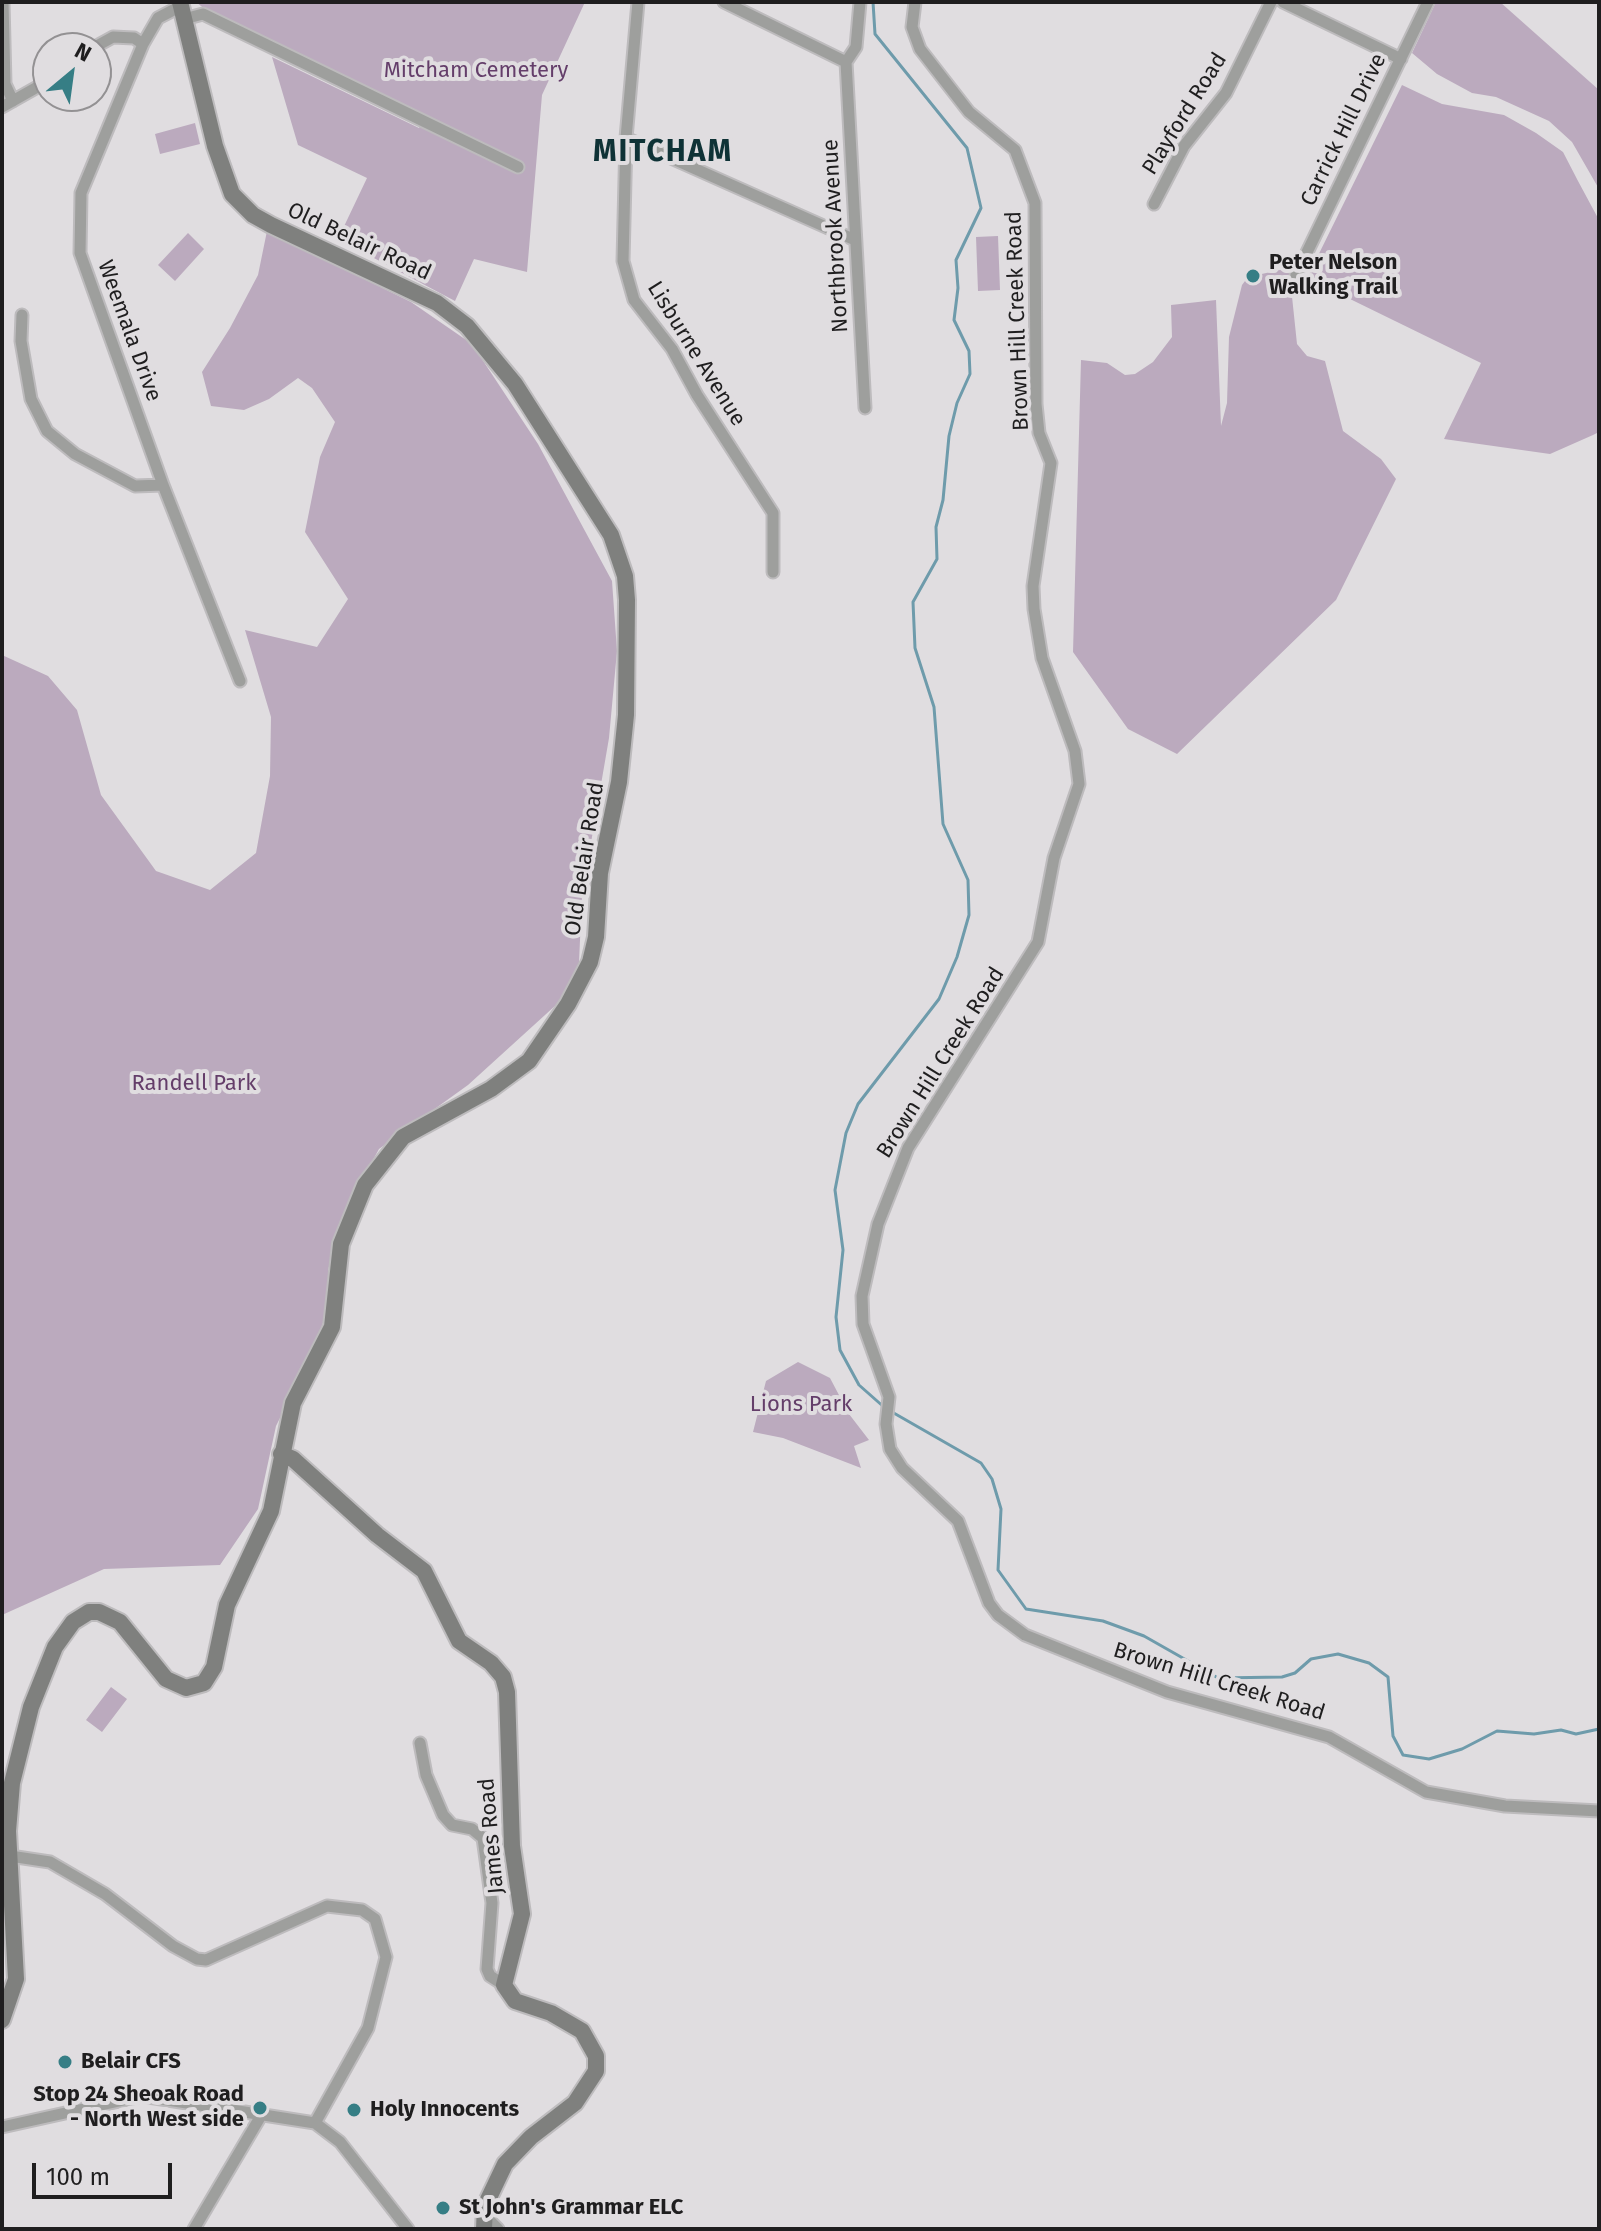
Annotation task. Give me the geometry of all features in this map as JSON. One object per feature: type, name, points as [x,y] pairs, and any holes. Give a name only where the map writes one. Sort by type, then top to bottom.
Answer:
[{"type":"main road","name":"Old Belair Road","points":[[2,2020],[16,1979],[8,1918],[12,1783],[31,1707],[55,1647],[73,1622],[89,1612],[99,1612],[120,1622],[166,1679],[186,1688],[204,1683],[214,1667],[227,1605],[271,1511],[293,1403],[332,1327],[341,1244],[365,1185],[403,1137],[491,1089],[529,1061],[568,1004],[590,962],[596,937],[600,873],[621,769],[626,715],[625,576],[611,535],[515,384],[484,343],[437,303],[271,225],[253,215],[232,194],[217,156],[182,9]]},
{"type":"main road","name":"James Road","points":[[281,1454],[293,1459],[377,1535],[424,1571],[459,1641],[491,1663],[503,1677],[509,1703],[512,1846],[522,1914],[504,1985]]},
{"type":"main road","points":[[484,2223],[493,2185],[515,2151],[575,2103],[596,2071],[596,2056],[582,2031],[551,2013],[515,2001],[504,1985]]},
{"type":"street","points":[[3,2],[8,104],[32,90]]},
{"type":"street","name":"Lisburne Avenue","points":[[638,2],[626,138],[623,261],[634,300],[672,349],[697,395],[773,513],[773,572]]},
{"type":"street","points":[[724,2],[846,62],[856,47],[860,2]]},
{"type":"street","name":"Playford Road","points":[[1154,204],[1184,146],[1226,93],[1271,2]]},
{"type":"street","points":[[1283,2],[1401,59]]},
{"type":"street","name":"Carrick Hill Drive","points":[[1296,275],[1428,2]]},
{"type":"street","name":"Brown Hill Creek Road","points":[[914,3],[912,27],[920,49],[969,112],[1015,150],[1035,203],[1036,404],[1039,433],[1051,463],[1033,586],[1034,609],[1042,658],[1075,751],[1079,784],[1054,858],[1038,942],[915,1136],[892,1184],[878,1224],[862,1296],[863,1324],[889,1397],[886,1424],[890,1449],[902,1468],[958,1521],[989,1603],[998,1615],[1025,1635],[1167,1692],[1329,1737],[1426,1792],[1505,1806],[1599,1811]]},
{"type":"street","points":[[182,9],[203,14],[518,167]]},
{"type":"street","name":"Weemala Drive","points":[[182,9],[158,18],[143,44],[81,193],[80,253],[163,485],[240,681]]},
{"type":"street","points":[[112,38],[134,38],[143,44]]},
{"type":"street","name":"Northbrook Avenue","points":[[846,62],[865,408]]},
{"type":"street","points":[[626,138],[855,240]]},
{"type":"street","points":[[22,315],[21,341],[31,399],[47,431],[75,454],[135,486],[163,485]]},
{"type":"street","points":[[420,1743],[426,1775],[443,1815],[452,1825],[472,1829],[483,1838],[492,1903],[487,1969],[490,1976],[504,1985]]},
{"type":"street","points":[[10,1856],[50,1862],[105,1894],[173,1946],[197,1959],[206,1960],[327,1906],[362,1910],[375,1919],[386,1957],[368,2028],[315,2123]]},
{"type":"street","points":[[2,2127],[142,2096],[315,2123],[340,2142],[408,2229]]},
{"type":"street","points":[[194,2229],[262,2114]]},
{"type":"street","points":[[484,2223],[498,2229]]},
{"type":"green space","name":"Mitcham Cemetery","points":[[196,2],[585,2],[542,95],[527,272],[474,259],[455,301],[338,239],[367,178],[298,145],[272,57],[419,128],[425,118],[211,14]]},
{"type":"green space","points":[[1436,2],[1500,2],[1599,90],[1599,189],[1572,142],[1549,121],[1496,97],[1472,93],[1437,74],[1412,53]]},
{"type":"green space","points":[[1402,85],[1442,104],[1504,115],[1563,152],[1599,220],[1599,432],[1550,454],[1444,439],[1481,363],[1307,278]]},
{"type":"green space","points":[[195,123],[200,144],[160,154],[155,134]]},
{"type":"green space","name":"Randell Park","points":[[267,231],[411,302],[472,344],[538,444],[612,581],[617,651],[609,738],[582,895],[578,985],[468,1085],[379,1149],[346,1209],[328,1270],[328,1309],[311,1356],[276,1426],[258,1509],[220,1565],[104,1569],[2,1615],[2,655],[48,676],[77,710],[101,795],[156,871],[210,890],[256,853],[270,776],[271,717],[245,630],[317,647],[348,599],[305,532],[320,457],[335,422],[312,388],[298,378],[269,399],[244,410],[211,406],[202,372],[258,275]]},
{"type":"green space","points":[[188,233],[204,249],[175,281],[158,265]]},
{"type":"green space","points":[[998,236],[1000,290],[978,291],[976,237]]},
{"type":"green space","points":[[1289,268],[1297,344],[1307,356],[1325,361],[1343,431],[1381,459],[1396,479],[1336,600],[1177,754],[1128,729],[1073,652],[1081,360],[1107,363],[1125,375],[1135,374],[1153,362],[1172,337],[1171,305],[1216,300],[1221,426],[1227,403],[1229,337],[1242,285],[1248,277]]},
{"type":"green space","name":"Lions Park","points":[[798,1362],[830,1378],[849,1414],[869,1440],[854,1446],[861,1468],[783,1438],[753,1432],[766,1381]]},
{"type":"green space","points":[[111,1687],[127,1699],[102,1732],[86,1720]]},
{"type":"waterway","points":[[873,2],[875,34],[967,148],[981,208],[956,260],[958,288],[954,320],[969,351],[970,374],[957,403],[949,436],[943,500],[936,527],[937,559],[913,602],[915,648],[934,707],[943,824],[968,880],[969,915],[957,957],[939,999],[858,1104],[846,1133],[835,1190],[843,1250],[836,1317],[840,1350],[859,1385],[885,1408]]},
{"type":"waterway","points":[[892,1412],[981,1463],[992,1479],[1001,1509],[998,1570],[1026,1609],[1103,1621],[1144,1636],[1218,1678],[1282,1677],[1295,1673],[1311,1659],[1338,1654],[1369,1663],[1388,1677],[1393,1736],[1403,1755],[1429,1759],[1462,1749],[1497,1731],[1534,1734],[1561,1730],[1576,1734],[1599,1729]]},
{"type":"place","name":"Peter Nelson Walking Trail","points":[[1253,276]]},
{"type":"place","name":"Belair CFS","points":[[65,2062]]},
{"type":"place","name":"Stop 24 Sheoak Road - North West side","points":[[260,2108]]},
{"type":"place","name":"Holy Innocents","points":[[354,2110]]},
{"type":"place","name":"St John's Grammar ELC","points":[[443,2208]]},
{"type":"district","name":"MITCHAM","points":[[663,153]]}]
